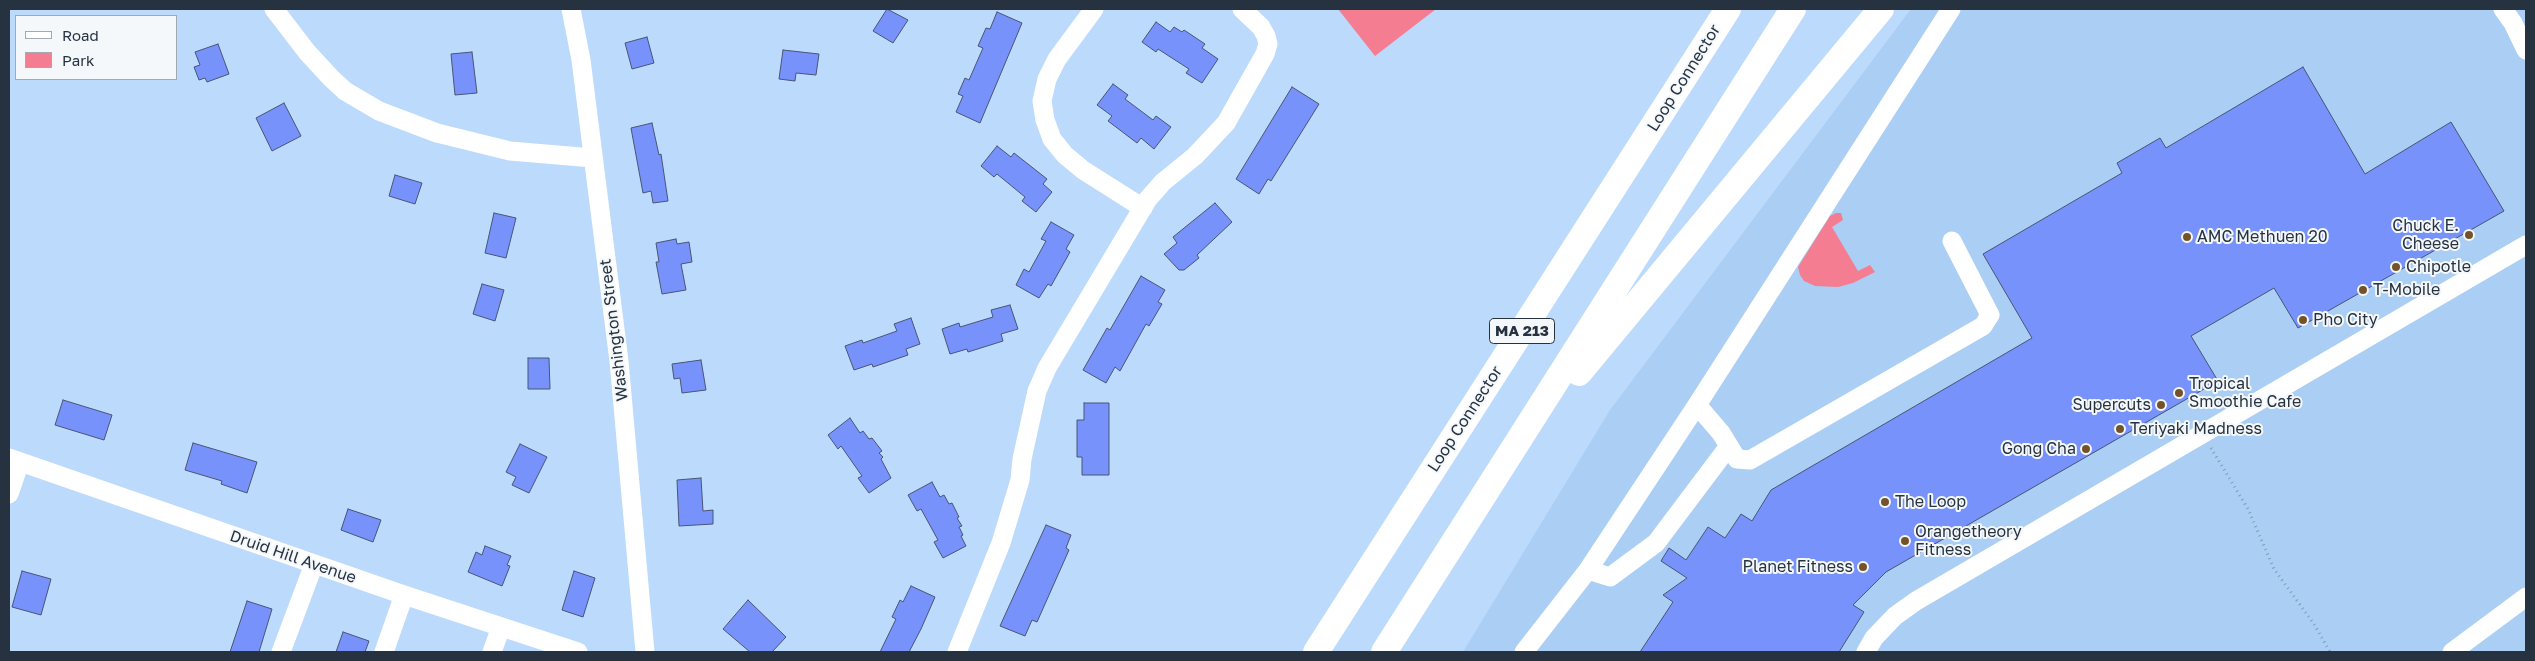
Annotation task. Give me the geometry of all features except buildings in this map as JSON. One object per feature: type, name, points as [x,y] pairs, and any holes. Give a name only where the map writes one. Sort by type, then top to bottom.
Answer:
[{"type":"highway","name":"Loop Connector","points":[[1316,652],[1728,9]]},
{"type":"highway","name":"MA 213","points":[[1384,652],[1792,9]]},
{"type":"highway","points":[[1508,459],[1881,9]]},
{"type":"street","points":[[274,9],[307,52],[331,78],[345,91],[378,111],[438,133],[510,151],[593,158]]},
{"type":"street","name":"Washington Street","points":[[571,9],[581,60],[619,361],[645,652]]},
{"type":"street","points":[[1094,9],[1057,59],[1047,79],[1042,101],[1045,120],[1052,138],[1065,155],[1082,170],[1143,208]]},
{"type":"street","points":[[957,652],[1008,522],[1020,480],[1022,459],[1037,391],[1052,359],[1143,208],[1163,182],[1195,156],[1226,123],[1259,68],[1268,44],[1266,36],[1261,27],[1242,9]]},
{"type":"street","points":[[1524,652],[1588,570],[1697,405],[1951,9]]},
{"type":"street","points":[[2503,9],[2513,23],[2526,50]]},
{"type":"street","points":[[1697,405],[1737,459],[1750,460],[1983,326],[1990,315],[1952,241]]},
{"type":"street","points":[[1866,652],[1874,638],[1895,616],[1916,601],[2526,245]]},
{"type":"street","points":[[1588,570],[1610,577],[1656,543],[1729,446]]},
{"type":"street","points":[[9,494],[14,460]]},
{"type":"street","name":"Druid Hill Avenue","points":[[14,460],[404,595],[578,652]]},
{"type":"street","points":[[281,652],[314,564]]},
{"type":"street","points":[[384,652],[404,595]]},
{"type":"street","points":[[2452,652],[2526,597]]},
{"type":"street","points":[[492,652],[501,627]]},
{"type":"path","points":[[2202,435],[2248,509],[2274,569],[2318,630],[2330,652]]},
{"type":"shaded area","name":"The Loop","points":[[1911,9],[2526,9],[2526,652],[1463,652],[1610,410]]},
{"type":"green space","points":[[1338,9],[1436,9],[1375,56]]},
{"type":"green space","points":[[1841,213],[1843,220],[1832,227],[1858,271],[1870,265],[1875,272],[1853,283],[1838,287],[1815,286],[1804,281],[1798,267],[1830,216]]},
{"type":"place","name":"Chuck E. Cheese","points":[[2469,235]]},
{"type":"place","name":"AMC Methuen 20","points":[[2187,237]]},
{"type":"place","name":"Chipotle","points":[[2396,267]]},
{"type":"place","name":"T-Mobile","points":[[2363,290]]},
{"type":"place","name":"Pho City","points":[[2303,320]]},
{"type":"place","name":"Tropical Smoothie Cafe","points":[[2179,393]]},
{"type":"place","name":"Supercuts","points":[[2161,405]]},
{"type":"place","name":"Teriyaki Madness","points":[[2120,429]]},
{"type":"place","name":"Gong Cha","points":[[2086,449]]},
{"type":"place","name":"The Loop","points":[[1885,502]]},
{"type":"place","name":"Orangetheory Fitness","points":[[1905,541]]},
{"type":"place","name":"Planet Fitness","points":[[1863,567]]}]
